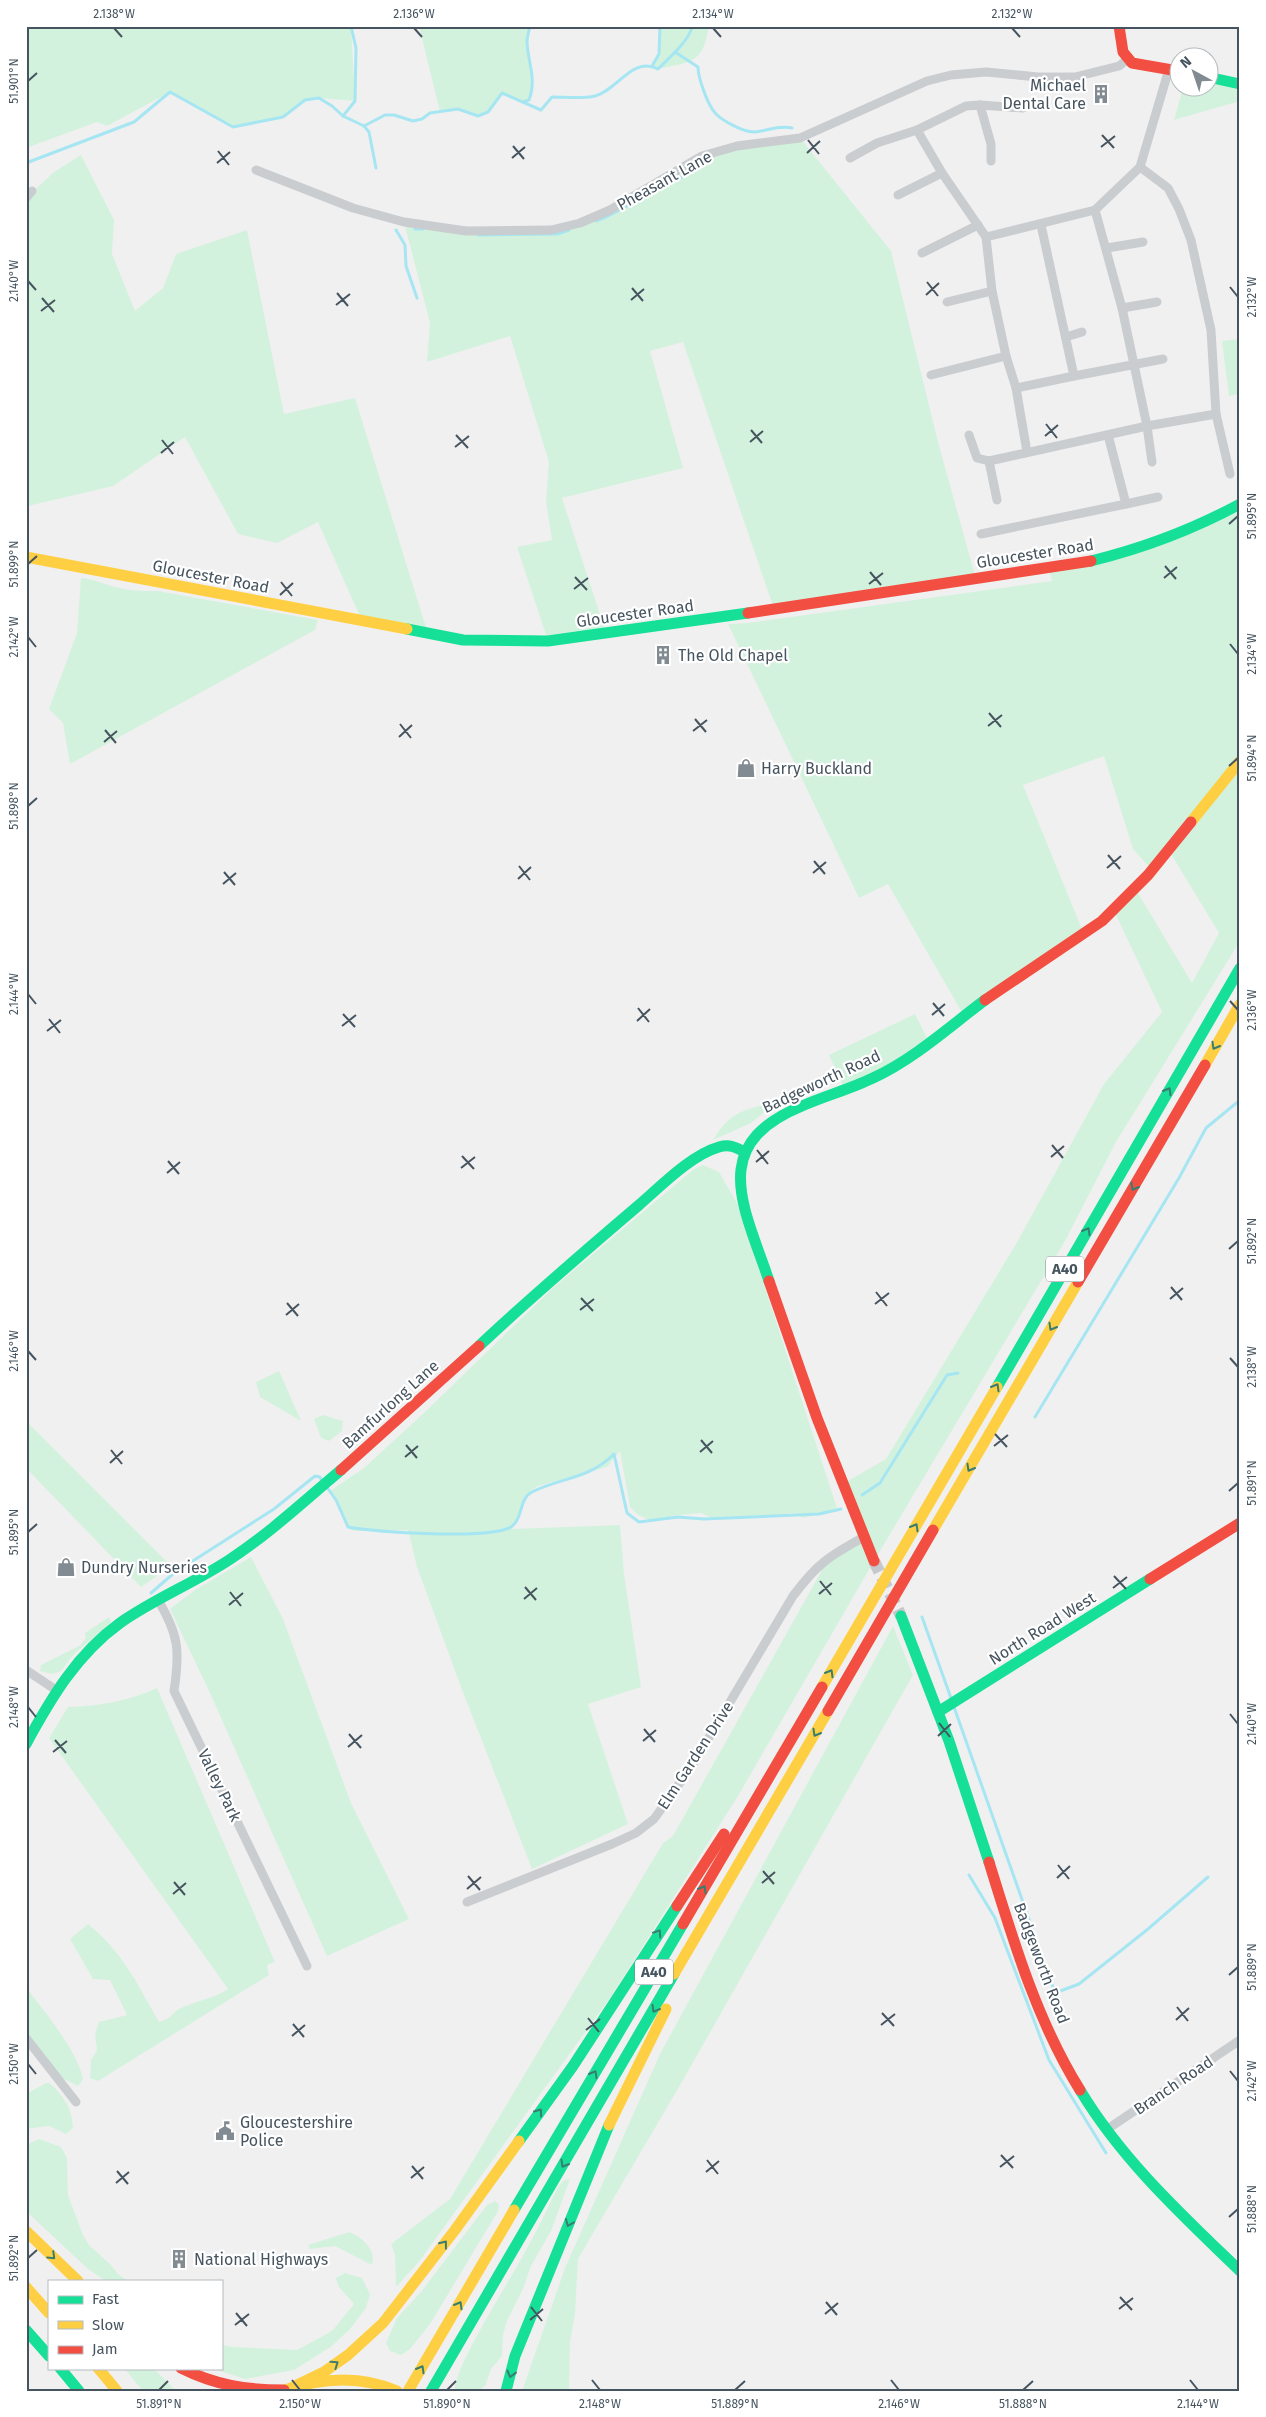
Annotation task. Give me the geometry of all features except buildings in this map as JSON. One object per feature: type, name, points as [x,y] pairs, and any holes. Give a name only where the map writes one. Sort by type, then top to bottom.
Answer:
[{"type":"main road","points":[[1119,26],[1123,52],[1128,59],[1138,66],[1168,69]]},
{"type":"main road","points":[[1218,79],[1240,84]]},
{"type":"main road","name":"Gloucester Road","points":[[26,557],[437,636],[496,642],[548,640],[1068,566],[1132,552],[1170,540],[1216,519],[1240,504]]},
{"type":"main road","name":"Badgeworth Road","points":[[874,1561],[841,1485],[788,1343],[745,1204],[739,1175],[744,1152],[749,1141],[765,1124],[875,1078],[915,1052],[1004,986],[1084,934],[1114,911],[1240,761]]},
{"type":"main road","name":"A40","points":[[408,2391],[815,1700],[1240,968]]},
{"type":"main road","name":"A40","points":[[431,2391],[732,1878],[1240,1004]]},
{"type":"main road","name":"Bamfurlong Lane","points":[[26,1744],[56,1690],[79,1660],[120,1623],[228,1561],[264,1536],[401,1418],[550,1280],[680,1170],[700,1156],[722,1147],[733,1146],[744,1152]]},
{"type":"main road","name":"North Road West","points":[[938,1712],[1240,1523]]},
{"type":"main road","name":"Badgeworth Road","points":[[901,1616],[938,1712],[974,1815],[1007,1921],[1040,2011],[1075,2082],[1106,2130],[1181,2215],[1240,2271]]},
{"type":"main road","points":[[286,2389],[324,2372],[348,2355],[383,2323],[455,2230],[573,2066],[684,1892],[815,1700]]},
{"type":"main road","points":[[506,2391],[515,2356],[607,2130],[732,1878]]},
{"type":"main road","points":[[26,2231],[77,2280]]},
{"type":"main road","points":[[26,2287],[48,2312]]},
{"type":"main road","points":[[26,2330],[48,2355]]},
{"type":"main road","points":[[62,2370],[79,2391]]},
{"type":"main road","points":[[100,2370],[117,2391]]},
{"type":"main road","points":[[185,2370],[203,2380],[235,2389],[286,2389],[334,2380],[355,2380],[388,2386],[397,2391]]},
{"type":"street","name":"Pheasant Lane","points":[[256,170],[353,208],[404,222],[466,231],[551,230],[580,223],[610,210],[702,156],[737,146],[800,138],[926,81],[951,75],[986,72],[1038,77],[1075,76],[1093,74],[1119,66],[1128,59]]},
{"type":"street","points":[[986,237],[1041,225],[1095,210],[1140,167],[1168,87]]},
{"type":"street","points":[[980,105],[990,144],[991,161]]},
{"type":"street","points":[[850,158],[877,143],[917,130],[966,106],[1022,108]]},
{"type":"street","points":[[917,130],[942,173],[986,237],[992,291],[1006,356],[1016,388],[1027,452]]},
{"type":"street","points":[[1140,167],[1168,188],[1180,208],[1188,232],[1211,330],[1216,414],[1230,474]]},
{"type":"street","points":[[898,195],[942,173]]},
{"type":"street","points":[[1095,210],[1122,308],[1132,364],[1147,426],[1152,462]]},
{"type":"street","points":[[1041,225],[1074,376]]},
{"type":"street","points":[[922,252],[978,226]]},
{"type":"street","points":[[1107,248],[1143,242]]},
{"type":"street","points":[[947,302],[992,291]]},
{"type":"street","points":[[1122,308],[1156,302]]},
{"type":"street","points":[[1066,336],[1082,332]]},
{"type":"street","points":[[931,375],[1006,356]]},
{"type":"street","points":[[1016,388],[1163,359]]},
{"type":"street","points":[[970,435],[977,458],[989,461],[1147,426],[1216,414]]},
{"type":"street","points":[[1108,435],[1126,504]]},
{"type":"street","points":[[989,461],[997,500]]},
{"type":"street","points":[[981,534],[1158,497]]},
{"type":"street","name":"Elm Garden Drive","points":[[468,1902],[612,1844],[636,1832],[654,1819],[692,1766],[793,1596],[812,1571],[825,1560],[864,1537]]},
{"type":"street","name":"Valley Park","points":[[158,1600],[176,1634],[178,1666],[174,1692],[307,1966]]},
{"type":"street","points":[[26,1670],[56,1690]]},
{"type":"street","points":[[26,2038],[76,2102]]},
{"type":"street","name":"Branch Road","points":[[1106,2130],[1240,2040]]},
{"type":"green space","points":[[26,26],[351,26],[355,101],[319,98],[305,100],[283,117],[233,127],[172,94],[163,96],[107,126],[97,122],[26,148]]},
{"type":"green space","points":[[419,26],[530,26],[527,42],[532,85],[529,100],[522,102],[502,93],[488,112],[478,116],[458,109],[440,112]]},
{"type":"green space","points":[[660,26],[709,26],[705,43],[695,58],[681,64],[659,68],[652,66],[659,54]]},
{"type":"green space","points":[[1218,84],[1240,88],[1240,101],[1174,120],[1180,98],[1218,98]]},
{"type":"green space","points":[[800,138],[891,251],[938,442],[976,579],[774,609],[683,342],[650,351],[683,468],[562,498],[606,633],[548,641],[517,547],[552,540],[546,501],[549,462],[510,336],[427,362],[430,323],[404,222],[523,231],[580,223],[702,156]]},
{"type":"green space","points":[[81,155],[114,220],[112,254],[135,311],[163,288],[176,254],[247,230],[284,414],[355,398],[428,634],[362,621],[318,522],[277,543],[238,534],[185,437],[113,486],[28,506],[26,503],[26,198],[54,172]]},
{"type":"green space","points":[[1240,339],[1240,394],[1229,396],[1222,341]]},
{"type":"green space","points":[[1240,504],[1240,941],[1116,1142],[1065,1241],[874,1561],[738,1796],[610,1998],[418,2263],[396,2287],[395,2255],[391,2244],[450,2199],[663,1843],[673,1836],[831,1554],[864,1537],[841,1485],[886,1459],[1016,1244],[1104,1084],[1162,1012],[1114,911],[1135,888],[1192,983],[1219,933],[1168,849],[1151,869],[1133,849],[1104,756],[1023,785],[1084,934],[964,1016],[888,884],[859,898],[728,624],[748,623],[1052,581],[1049,570],[1132,552]]},
{"type":"green space","points":[[81,578],[126,589],[158,591],[318,620],[315,630],[70,764],[63,723],[49,709],[77,633]]},
{"type":"green space","points":[[915,1014],[929,1042],[845,1090],[829,1055]]},
{"type":"green space","points":[[763,1105],[772,1106],[751,1123],[713,1140],[728,1120],[746,1110]]},
{"type":"green space","points":[[703,1165],[719,1172],[738,1205],[837,1508],[804,1518],[792,1513],[750,1518],[715,1519],[701,1513],[678,1515],[651,1521],[637,1514],[630,1507],[620,1451],[607,1467],[538,1486],[527,1494],[523,1508],[511,1529],[620,1525],[624,1574],[641,1687],[588,1704],[628,1824],[532,1869],[461,1687],[417,1567],[408,1530],[354,1531],[347,1528],[336,1500],[330,1491],[364,1468],[426,1411],[555,1286],[694,1169]]},
{"type":"green space","points":[[279,1371],[301,1421],[260,1397],[256,1382]]},
{"type":"green space","points":[[323,1415],[343,1421],[342,1431],[329,1441],[321,1438],[314,1419]]},
{"type":"green space","points":[[26,1421],[171,1566],[141,1587],[26,1468]]},
{"type":"green space","points":[[251,1557],[283,1619],[351,1803],[409,1919],[327,1956],[210,1693],[170,1609],[195,1590]]},
{"type":"green space","points":[[109,1617],[111,1621],[109,1624],[74,1654],[61,1671],[52,1674],[40,1671],[41,1665],[81,1645],[86,1637],[85,1633]]},
{"type":"green space","points":[[893,1626],[913,1675],[683,2080],[578,2259],[575,2314],[570,2342],[569,2391],[522,2391],[565,2268],[660,2054]]},
{"type":"green space","points":[[157,1688],[275,1962],[267,1965],[269,1975],[98,2081],[90,2078],[91,2060],[97,2050],[95,2034],[99,2022],[127,2015],[110,1980],[93,1979],[70,1939],[88,1924],[100,1934],[120,1957],[159,2022],[169,2018],[179,2009],[228,1989],[49,1738],[68,1707],[114,1702]]},
{"type":"green space","points":[[26,1987],[59,2031],[74,2055],[83,2079],[78,2086],[58,2076],[26,2032]]},
{"type":"green space","points":[[49,2083],[59,2092],[69,2109],[73,2128],[66,2134],[49,2126],[26,2129],[26,2094]]},
{"type":"green space","points":[[39,2139],[61,2147],[67,2158],[68,2195],[83,2235],[89,2245],[127,2280],[104,2280],[88,2269],[26,2211],[26,2145]]},
{"type":"green space","points":[[570,2179],[551,2231],[531,2266],[523,2289],[507,2321],[503,2335],[502,2356],[491,2369],[485,2386],[478,2391],[455,2391],[457,2380],[472,2344],[529,2244],[558,2187],[564,2180]]},
{"type":"green space","points":[[495,2201],[499,2205],[498,2211],[430,2324],[410,2349],[401,2355],[390,2351],[386,2343],[397,2318],[421,2292],[487,2205]]},
{"type":"green space","points":[[349,2232],[359,2237],[370,2249],[373,2259],[372,2265],[335,2246],[310,2249],[308,2245]]},
{"type":"green space","points":[[345,2273],[362,2278],[370,2294],[366,2308],[350,2329],[332,2346],[294,2370],[245,2379],[217,2370],[222,2370],[222,2345],[297,2350],[332,2331],[354,2304],[338,2286],[336,2278]]},
{"type":"green space","points":[[126,2370],[155,2370],[176,2391],[143,2391]]},
{"type":"waterway","points":[[343,116],[355,101],[356,48],[351,26]]},
{"type":"waterway","points":[[523,102],[529,100],[532,85],[527,42],[530,26]]},
{"type":"waterway","points":[[652,66],[659,54],[660,26]]},
{"type":"waterway","points":[[26,163],[134,122],[170,92],[233,127],[283,117],[305,100],[319,98],[343,116],[364,126],[385,115],[394,115],[413,121],[422,119],[430,113],[458,109],[478,116],[488,112],[502,93],[541,110],[552,97],[579,98],[595,96],[603,93],[633,70],[649,66],[658,69],[688,37],[692,26]]},
{"type":"waterway","points":[[675,52],[698,67],[707,99],[716,114],[723,120],[749,132],[782,127],[792,128]]},
{"type":"waterway","points":[[364,126],[369,132],[376,168]]},
{"type":"waterway","points":[[596,221],[684,176]]},
{"type":"waterway","points":[[415,229],[423,229]]},
{"type":"waterway","points":[[396,230],[405,245],[406,266],[417,298]]},
{"type":"waterway","points":[[478,235],[557,234],[569,230]]},
{"type":"waterway","points":[[1035,1417],[1179,1178],[1206,1128],[1240,1100]]},
{"type":"waterway","points":[[862,1495],[880,1483],[947,1375],[958,1373]]},
{"type":"waterway","points":[[326,1486],[336,1500],[348,1527],[432,1534],[499,1531],[511,1527],[515,1523],[525,1499],[532,1492],[594,1469],[614,1454],[627,1513],[639,1522],[678,1517],[704,1519],[819,1514],[841,1509]]},
{"type":"waterway","points":[[151,1593],[174,1573],[274,1509],[315,1476],[320,1477],[322,1481]]},
{"type":"waterway","points":[[922,1617],[952,1701]]},
{"type":"waterway","points":[[954,1707],[1055,1993],[1079,1984],[1148,1929],[1208,1877]]},
{"type":"waterway","points":[[969,1875],[995,1918],[1049,2060],[1106,2153]]},
{"type":"tunnel","points":[[874,1561],[901,1616]]},
{"type":"traffic: fast","points":[[1218,79],[1240,84]]},
{"type":"traffic: fast","points":[[1091,561],[1167,537],[1204,522],[1240,504]]},
{"type":"traffic: fast","points":[[407,629],[463,640],[548,641],[748,613]]},
{"type":"traffic: fast","points":[[997,1387],[1240,968]]},
{"type":"traffic: fast","points":[[769,1281],[743,1203],[741,1180],[743,1159],[753,1139],[772,1122],[802,1106],[864,1082],[903,1062],[985,1000]]},
{"type":"traffic: fast","points":[[479,1346],[558,1274],[687,1164],[708,1151],[723,1146],[732,1146],[744,1152]]},
{"type":"traffic: fast","points":[[26,1744],[66,1678],[105,1635],[133,1614],[216,1568],[244,1550],[341,1470]]},
{"type":"traffic: fast","points":[[938,1712],[1150,1579]]},
{"type":"traffic: fast","points":[[901,1616],[949,1741],[989,1862]]},
{"type":"traffic: fast","points":[[519,2141],[573,2066],[677,1906]]},
{"type":"traffic: fast","points":[[514,2210],[683,1924]]},
{"type":"traffic: fast","points":[[431,2391],[674,1974]]},
{"type":"traffic: fast","points":[[1080,2090],[1115,2140],[1154,2186],[1240,2271]]},
{"type":"traffic: fast","points":[[506,2391],[515,2356],[609,2125]]},
{"type":"traffic: fast","points":[[26,2330],[48,2355]]},
{"type":"traffic: fast","points":[[62,2370],[79,2391]]},
{"type":"traffic: slow","points":[[26,557],[407,629]]},
{"type":"traffic: slow","points":[[1191,822],[1240,761]]},
{"type":"traffic: slow","points":[[1205,1065],[1240,1004]]},
{"type":"traffic: slow","points":[[933,1530],[1078,1282]]},
{"type":"traffic: slow","points":[[822,1687],[997,1387]]},
{"type":"traffic: slow","points":[[674,1974],[828,1711]]},
{"type":"traffic: slow","points":[[609,2125],[666,2009]]},
{"type":"traffic: slow","points":[[293,2387],[324,2372],[348,2355],[383,2323],[455,2230],[519,2141]]},
{"type":"traffic: slow","points":[[408,2391],[514,2210]]},
{"type":"traffic: slow","points":[[26,2231],[77,2280]]},
{"type":"traffic: slow","points":[[26,2287],[48,2312]]},
{"type":"traffic: slow","points":[[100,2370],[117,2391]]},
{"type":"traffic: slow","points":[[281,2391],[310,2383],[339,2380],[368,2382],[397,2391]]},
{"type":"traffic: jam","points":[[1119,26],[1123,52],[1132,63],[1168,69]]},
{"type":"traffic: jam","points":[[748,613],[1091,561]]},
{"type":"traffic: jam","points":[[985,1000],[1102,921],[1148,875],[1191,822]]},
{"type":"traffic: jam","points":[[1078,1282],[1205,1065]]},
{"type":"traffic: jam","points":[[769,1281],[817,1418],[874,1561]]},
{"type":"traffic: jam","points":[[341,1470],[479,1346]]},
{"type":"traffic: jam","points":[[1150,1579],[1240,1523]]},
{"type":"traffic: jam","points":[[828,1711],[933,1530]]},
{"type":"traffic: jam","points":[[683,1924],[822,1687]]},
{"type":"traffic: jam","points":[[677,1906],[724,1834]]},
{"type":"traffic: jam","points":[[989,1862],[1027,1979],[1051,2036],[1080,2090]]},
{"type":"traffic: jam","points":[[185,2370],[206,2379],[244,2388],[284,2390]]},
{"type":"place","name":"Michael Dental Care","points":[[1101,94]]},
{"type":"place","name":"The Old Chapel","points":[[663,655]]},
{"type":"place","name":"Harry Buckland","points":[[746,768]]},
{"type":"place","name":"Dundry Nurseries","points":[[66,1567]]},
{"type":"place","name":"Gloucestershire Police","points":[[225,2131]]},
{"type":"place","name":"National Highways","points":[[179,2259]]}]
